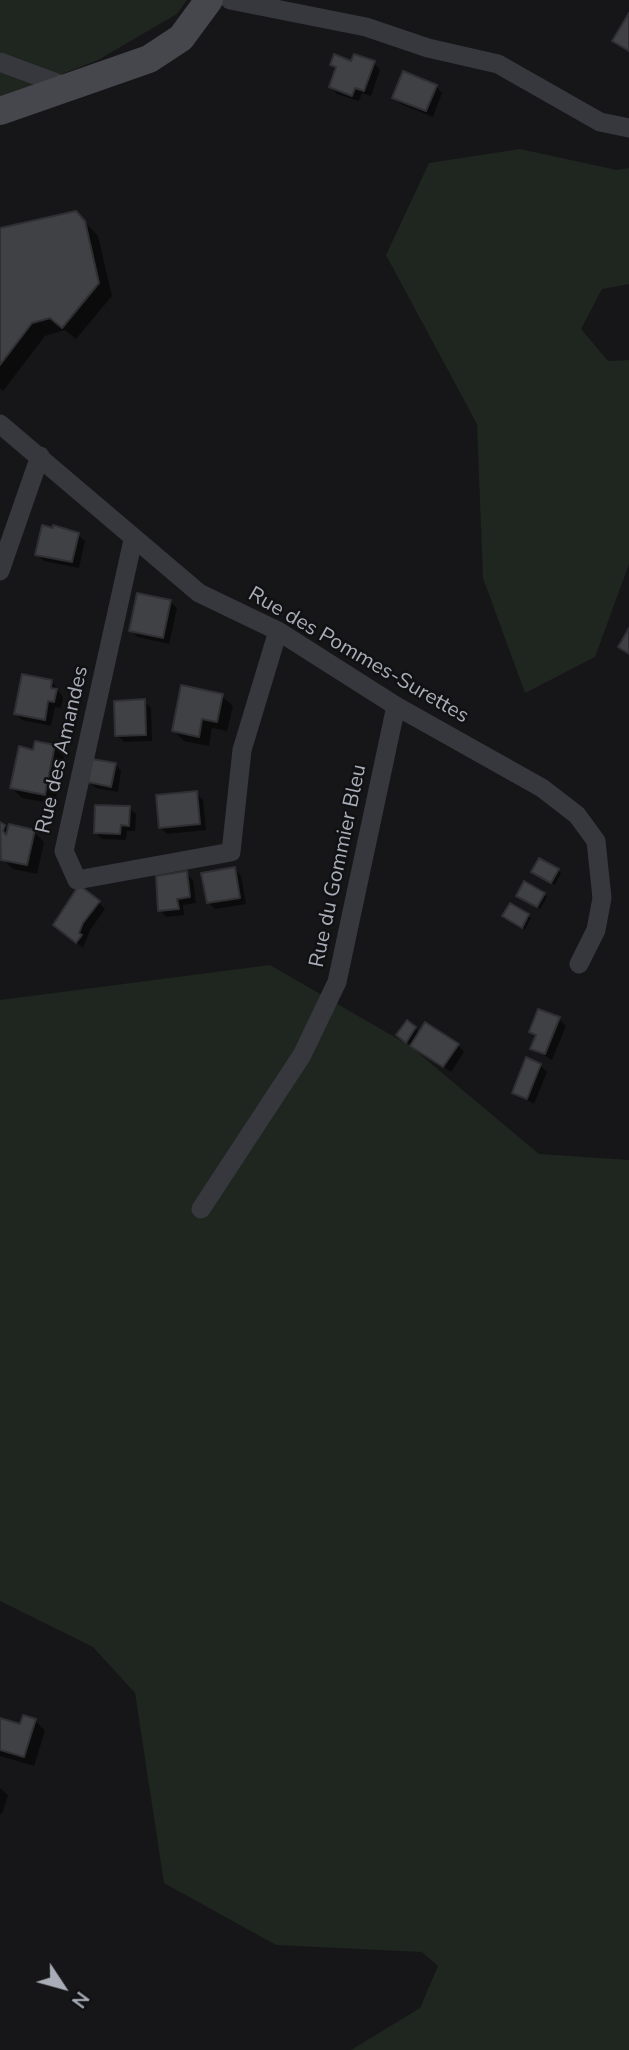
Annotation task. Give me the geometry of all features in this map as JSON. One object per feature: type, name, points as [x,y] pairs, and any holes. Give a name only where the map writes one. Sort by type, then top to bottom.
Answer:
[{"type":"main road","points":[[0,111],[149,59],[181,38],[209,0]]},
{"type":"street","points":[[230,0],[366,27],[428,48],[498,64],[600,122],[629,128]]},
{"type":"street","points":[[0,62],[71,88]]},
{"type":"street","name":"Rue des Pommes-Surettes","points":[[0,424],[40,456],[133,540],[199,593],[278,631],[396,706],[542,788],[577,815],[596,841],[602,898],[596,930],[579,964]]},
{"type":"street","points":[[0,571],[40,456]]},
{"type":"street","name":"Rue des Amandes","points":[[133,540],[64,851],[77,880],[231,852],[242,750],[278,631]]},
{"type":"street","name":"Rue du Gommier Bleu","points":[[201,1209],[302,1055],[337,982],[396,706]]},
{"type":"shaded area","points":[[0,0],[187,0],[177,14],[98,60],[0,98]]},
{"type":"shaded area","points":[[520,149],[617,170],[629,168],[629,284],[602,289],[581,329],[608,361],[629,360],[629,564],[595,657],[525,693],[483,578],[477,424],[386,255],[429,163]]},
{"type":"shaded area","points":[[270,965],[410,1046],[539,1154],[629,1160],[629,2050],[351,2050],[420,2008],[438,1966],[422,1952],[276,1945],[164,1883],[135,1693],[93,1647],[0,1601],[0,1000]]},
{"type":"building","points":[[629,13],[629,51],[612,41]]},
{"type":"building","points":[[334,54],[351,61],[354,54],[375,61],[364,91],[355,88],[352,96],[329,87],[336,67],[330,65]]},
{"type":"building","points":[[403,71],[437,85],[426,111],[392,98]]},
{"type":"building","points":[[76,211],[85,221],[99,283],[62,328],[50,318],[32,323],[0,365],[0,228]]},
{"type":"building","points":[[42,525],[53,528],[53,525],[79,533],[72,562],[35,555]]},
{"type":"building","points":[[137,593],[171,600],[163,638],[129,631]]},
{"type":"building","points":[[629,628],[629,654],[618,647]]},
{"type":"building","points":[[22,674],[52,680],[51,688],[57,689],[54,702],[48,701],[45,720],[14,714]]},
{"type":"building","points":[[181,685],[223,694],[217,722],[202,719],[199,737],[172,731]]},
{"type":"building","points":[[145,699],[146,735],[115,736],[114,701]]},
{"type":"building","points":[[35,741],[55,745],[45,795],[10,788],[19,746],[33,750]]},
{"type":"building","points":[[92,759],[116,763],[111,787],[88,782]]},
{"type":"building","points":[[197,791],[200,824],[159,828],[156,795]]},
{"type":"building","points":[[95,805],[130,806],[129,826],[121,825],[120,834],[94,833]]},
{"type":"building","points":[[0,822],[5,825],[3,831],[6,835],[9,824],[35,830],[27,865],[1,860]]},
{"type":"building","points":[[539,858],[559,869],[551,883],[531,872]]},
{"type":"building","points":[[235,867],[240,898],[207,903],[201,873]]},
{"type":"building","points":[[187,871],[190,897],[177,899],[179,909],[158,911],[156,876]]},
{"type":"building","points":[[524,881],[545,893],[537,907],[516,896]]},
{"type":"building","points":[[79,885],[100,901],[83,923],[79,933],[82,935],[76,943],[53,925]]},
{"type":"building","points":[[510,903],[529,914],[522,928],[502,916]]},
{"type":"building","points":[[538,1009],[560,1017],[545,1054],[530,1049],[536,1035],[529,1032]]},
{"type":"building","points":[[407,1020],[416,1027],[406,1043],[396,1035]]},
{"type":"building","points":[[425,1022],[459,1044],[443,1067],[410,1046]]},
{"type":"building","points":[[526,1057],[541,1064],[527,1099],[512,1093]]},
{"type":"building","points":[[23,1715],[36,1719],[24,1757],[0,1750],[0,1718],[20,1724]]}]
